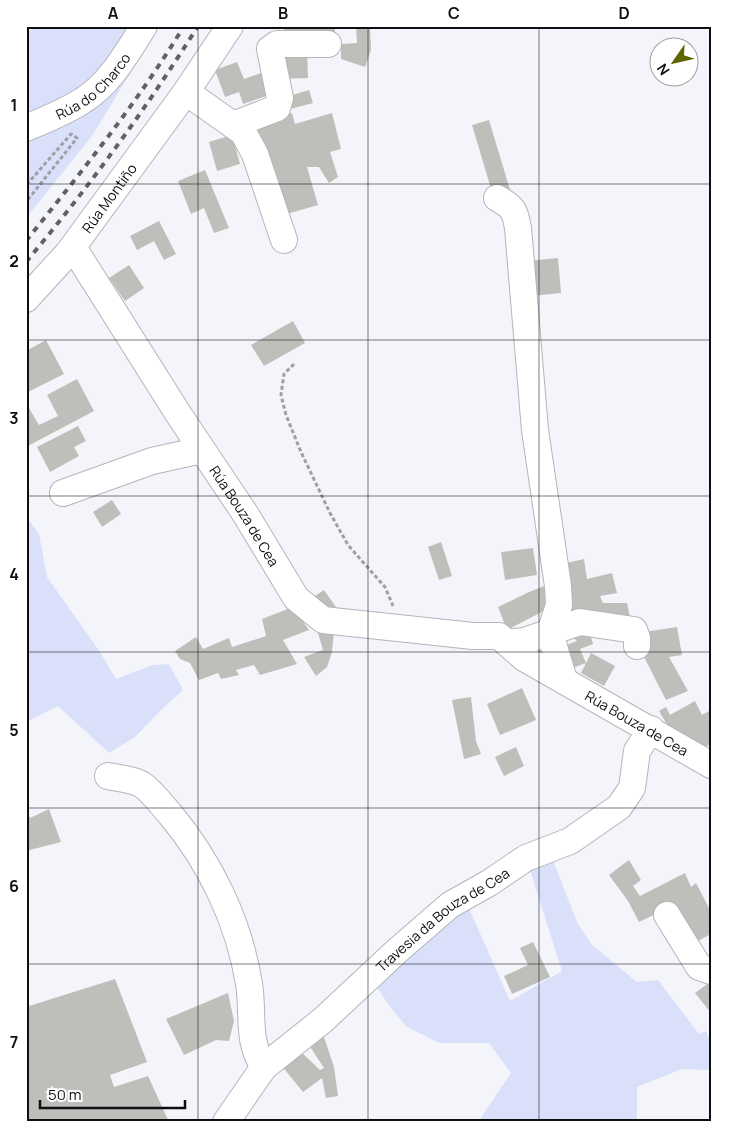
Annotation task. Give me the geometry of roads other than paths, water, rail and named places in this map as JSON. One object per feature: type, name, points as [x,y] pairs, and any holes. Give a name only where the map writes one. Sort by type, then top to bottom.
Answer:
[{"type":"street","name":"Rúa do Charco","points":[[26,128],[83,101],[100,86],[123,60],[144,26]]},
{"type":"street","name":"Rúa Montiño","points":[[26,299],[73,247],[186,92],[230,26]]},
{"type":"street","points":[[233,125],[277,108],[280,98],[270,49],[277,44],[328,44]]},
{"type":"street","points":[[186,92],[243,132],[255,154],[284,240]]},
{"type":"street","points":[[497,198],[509,204],[516,213],[535,430],[558,586],[559,605],[550,633],[564,680]]},
{"type":"street","name":"Rúa Bouza de Cea","points":[[73,247],[202,450],[246,515],[296,598],[323,620],[396,626],[473,636],[499,636],[524,658],[711,765]]},
{"type":"street","points":[[63,493],[152,461],[202,450]]},
{"type":"street","points":[[507,644],[524,642],[580,622],[634,630],[638,638],[636,646]]},
{"type":"street","name":"Travesia da Bouza de Cea","points":[[226,1122],[264,1068],[324,1020],[398,950],[450,905],[489,883],[526,858],[570,841],[619,808],[632,788],[637,751],[651,729]]},
{"type":"street","points":[[108,776],[140,783],[161,803],[183,829],[210,873],[229,909],[242,950],[252,1013],[251,1038],[257,1056],[264,1068]]},
{"type":"street","points":[[667,914],[699,967],[711,971]]},
{"type":"railway","points":[[26,241],[129,109],[184,26]]},
{"type":"railway","points":[[26,262],[116,147],[198,26]]}]
